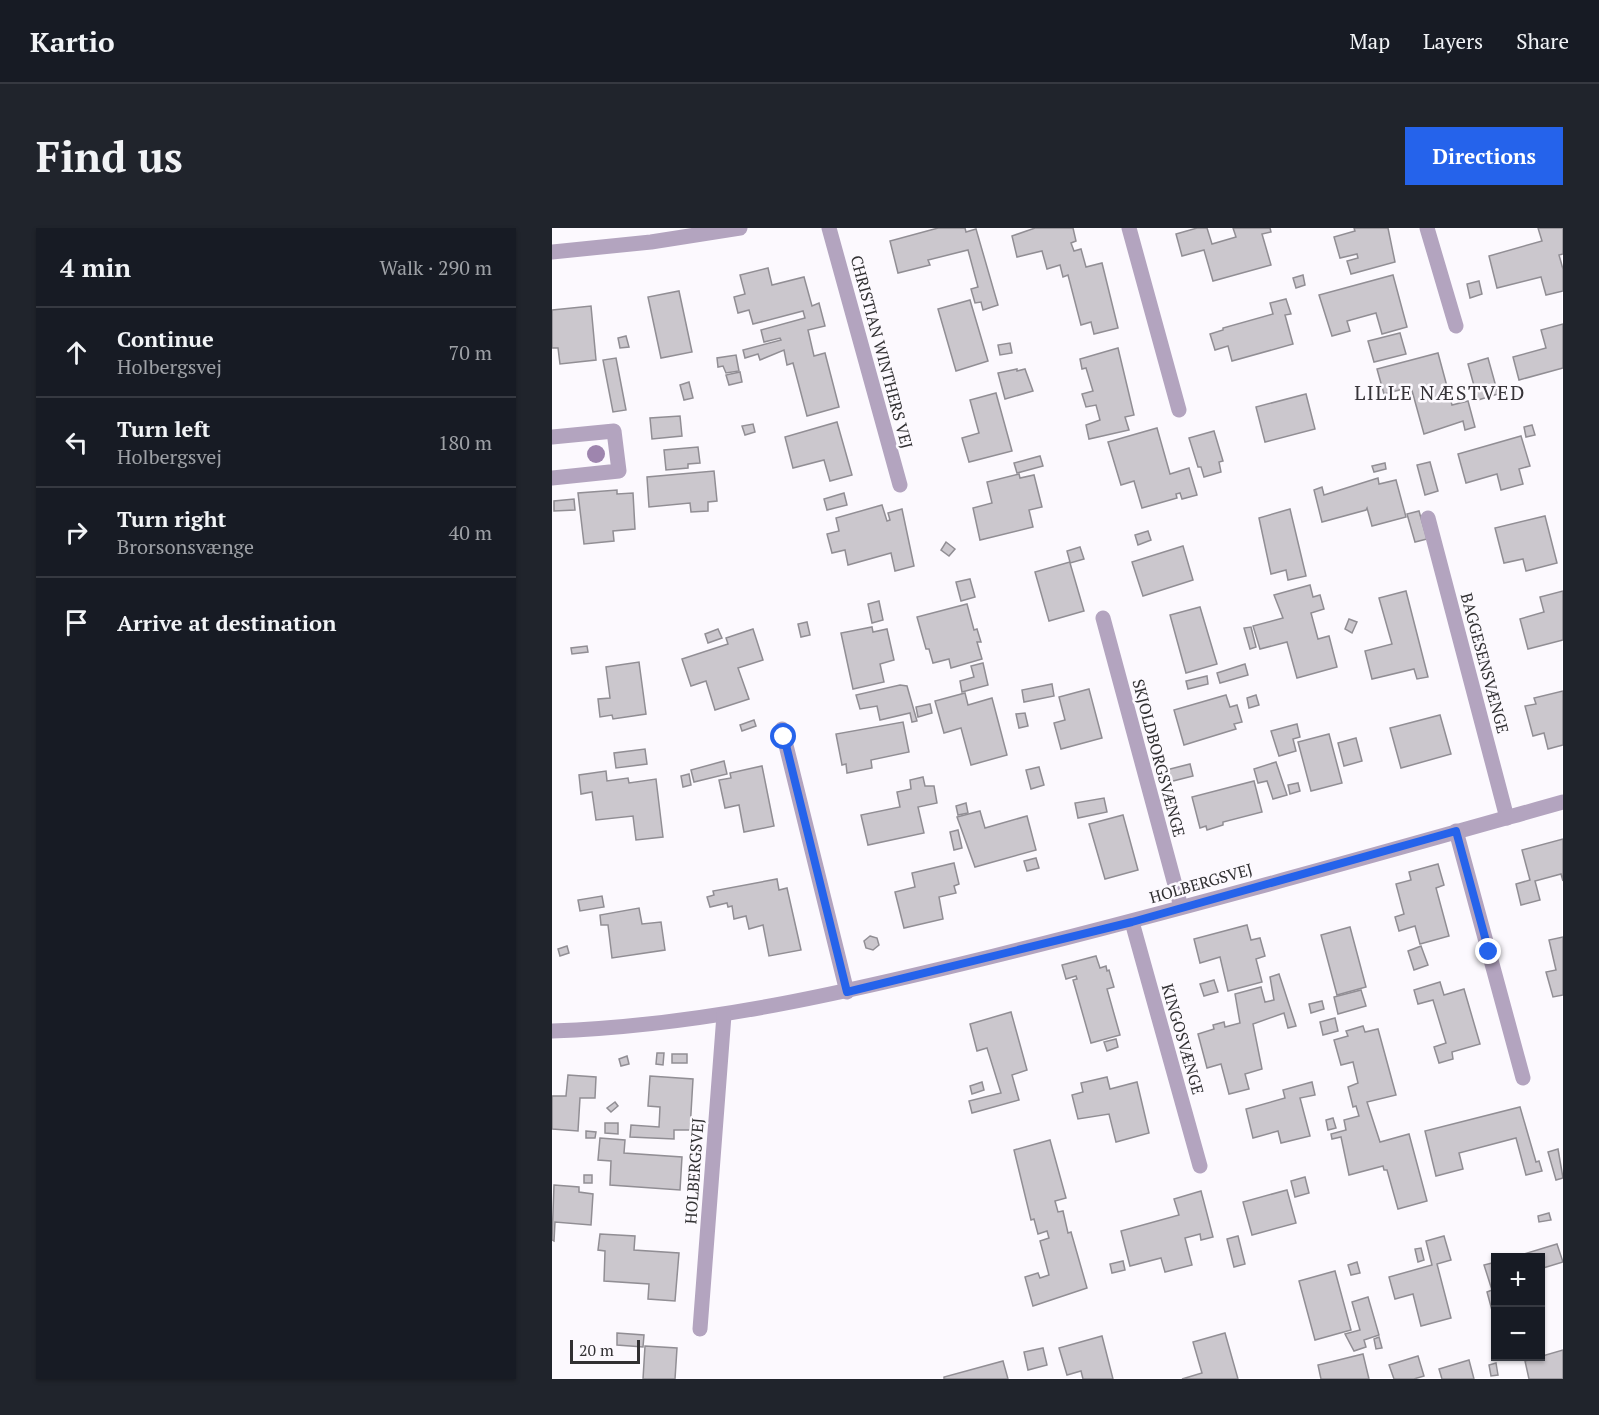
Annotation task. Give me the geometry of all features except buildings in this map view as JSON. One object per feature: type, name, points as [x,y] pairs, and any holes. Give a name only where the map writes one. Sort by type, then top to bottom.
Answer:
[{"type":"street","points":[[552,252],[651,242],[740,228]]},
{"type":"street","name":"CHRISTIAN WINTHERS VEJ","points":[[830,228],[900,485]]},
{"type":"street","points":[[1129,228],[1179,410]]},
{"type":"street","points":[[1427,228],[1455,326]]},
{"type":"street","points":[[552,437],[614,431],[619,471],[552,478]]},
{"type":"street","name":"BAGGESENSVÆNGE","points":[[1428,518],[1508,818]]},
{"type":"street","name":"SKJOLDBORGSVÆNGE","points":[[1103,618],[1181,906]]},
{"type":"street","points":[[782,729],[847,992]]},
{"type":"street","name":"HOLBERGSVEJ","points":[[552,1031],[597,1030],[724,1015],[847,992],[1132,922],[1181,906],[1563,802]]},
{"type":"street","points":[[1456,831],[1523,1078]]},
{"type":"street","name":"KINGOSVÆNGE","points":[[1132,922],[1200,1166]]},
{"type":"street","name":"HOLBERGSVEJ","points":[[700,1329],[724,1015]]},
{"type":"district","name":"LILLE NÆSTVED","points":[[1440,393]]},
{"type":"route","points":[[784,737],[847,992],[1132,922],[1181,906],[1456,831],[1489,952]]}]
